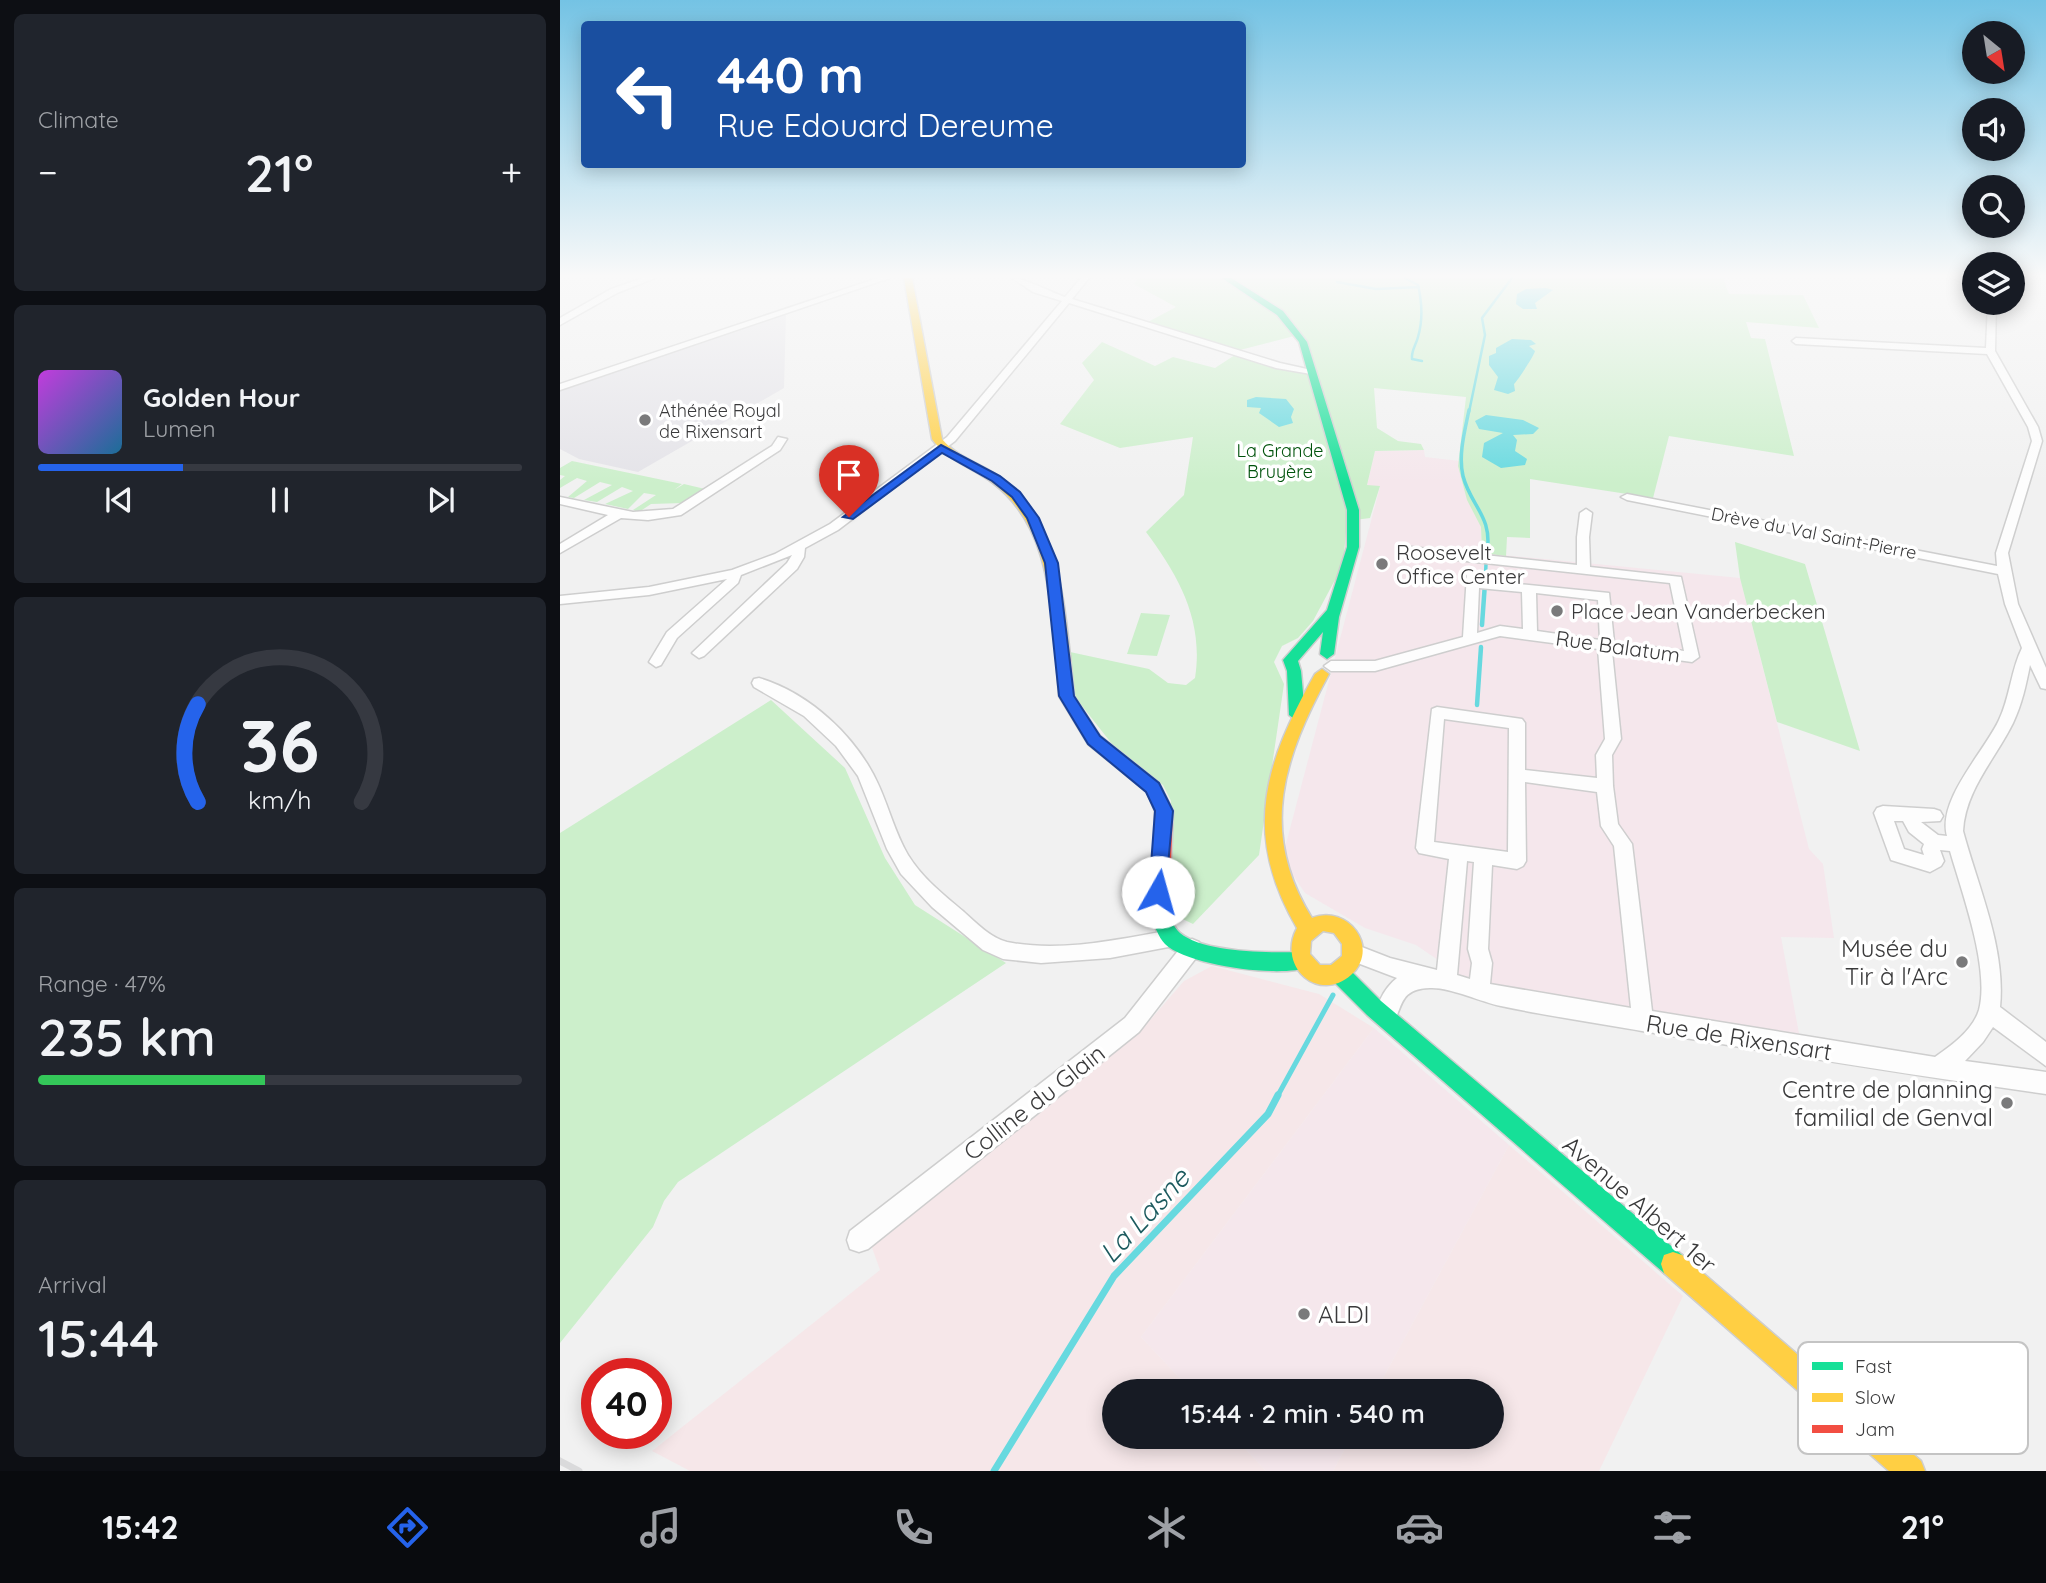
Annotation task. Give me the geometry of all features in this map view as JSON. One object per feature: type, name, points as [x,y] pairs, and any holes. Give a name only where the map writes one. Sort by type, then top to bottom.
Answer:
[{"type":"main road","points":[[920,347],[937,439],[941,448],[1004,485],[1026,507],[1042,536],[1052,563],[1067,696],[1094,740],[1153,788],[1164,811],[1159,913],[1182,944],[1265,963],[1302,961],[1318,973],[1338,972],[1351,961],[1354,953],[1350,936],[1333,925],[1320,924],[1308,929],[1299,944],[1302,961]]},
{"type":"main road","points":[[1304,347],[1356,522],[1353,559],[1335,610],[1326,664],[1297,715],[1273,811],[1274,862],[1284,892],[1308,929]]},
{"type":"main road","points":[[1297,715],[1294,671],[1290,660],[1335,610]]},
{"type":"main road","points":[[1299,651],[1319,649],[1326,664]]},
{"type":"main road","points":[[1294,671],[1312,676],[1326,664]]},
{"type":"main road","name":"Avenue Albert 1er","points":[[1338,972],[1386,1018],[1450,1069],[1798,1372]]},
{"type":"main road","name":"Avenue Albert 1er","points":[[1892,1454],[1911,1471]]},
{"type":"street","points":[[560,387],[681,347]]},
{"type":"street","points":[[560,600],[649,592],[735,573],[799,547],[834,527],[941,448],[1027,347]]},
{"type":"street","points":[[1218,347],[1279,366],[1311,371]]},
{"type":"street","points":[[1906,347],[1990,351]]},
{"type":"street","points":[[1990,347],[1990,351],[2033,427],[2036,441],[2002,553],[2002,571],[2004,589],[2046,684]]},
{"type":"street","points":[[560,500],[647,517],[677,512],[776,447],[782,439]]},
{"type":"street","name":"Drève du Val Saint-Pierre","points":[[1627,497],[2002,571]]},
{"type":"street","points":[[560,549],[620,513]]},
{"type":"street","points":[[1584,570],[1583,537],[1587,513]]},
{"type":"street","points":[[699,653],[792,566],[798,557],[799,547]]},
{"type":"street","name":"Rue Balatum","points":[[1326,664],[1375,666],[1500,631],[1597,642],[1605,647],[1692,657],[1676,580],[1411,551]]},
{"type":"street","points":[[1469,640],[1471,583],[1475,558]]},
{"type":"street","points":[[656,662],[672,635],[733,580],[735,573]]},
{"type":"street","points":[[1471,583],[1604,596],[1608,638],[1605,647],[1613,739],[1604,755],[1605,786],[1610,826],[1623,844],[1643,1021]]},
{"type":"street","points":[[1529,588],[1530,634]]},
{"type":"street","points":[[1940,1066],[1958,1055],[1989,1011],[1986,953],[1957,845],[1953,825],[1955,812],[2006,722],[2030,646]]},
{"type":"street","points":[[759,683],[807,709],[852,753],[863,771],[897,851],[911,872],[925,891],[989,944],[1004,950],[1036,954],[1182,944]]},
{"type":"street","points":[[1437,713],[1517,723],[1517,775],[1517,861],[1425,848],[1437,713]]},
{"type":"street","points":[[1517,775],[1605,786]]},
{"type":"street","points":[[1934,816],[1910,817],[1883,813],[1896,855],[1930,864],[1935,861],[1931,849],[1934,842]]},
{"type":"street","points":[[1910,817],[1915,827],[1934,842],[1957,845]]},
{"type":"street","points":[[1441,980],[1459,853]]},
{"type":"street","points":[[1479,992],[1482,963],[1478,949],[1483,856]]},
{"type":"street","name":"Colline du Glain","points":[[859,1240],[1132,1024],[1182,944]]},
{"type":"street","name":"Rue de Rixensart","points":[[1354,953],[1479,992],[1897,1062],[2046,1083]]},
{"type":"street","name":"Rue de Rixensart","points":[[1386,1018],[1389,1001],[1396,989],[1414,979],[1441,980]]},
{"type":"street","points":[[1989,1011],[2046,1055]]},
{"type":"shaded area","name":"Athénée Royal de Rixensart","points":[[689,347],[785,347],[784,388],[638,472],[579,459],[560,449],[560,390]]},
{"type":"shaded area","points":[[1424,450],[1425,457],[1460,461],[1462,482],[1481,527],[1482,553],[1740,578],[1809,849],[1823,864],[1834,938],[1781,937],[1801,1044],[1499,994],[1460,975],[1416,945],[1365,928],[1305,893],[1282,859],[1380,487],[1367,486],[1375,451]]},
{"type":"shaded area","points":[[1212,966],[1319,994],[1374,1028],[1141,1337],[1181,1379],[1102,1379],[1102,1449],[1245,1449],[1266,1471],[690,1471],[652,1451],[672,1449],[672,1435],[880,1270],[870,1242],[1138,1034],[1184,981]]},
{"type":"shaded area","points":[[1374,1028],[1509,1145],[1382,1379],[1181,1379],[1141,1337]]},
{"type":"shaded area","points":[[1509,1145],[1683,1296],[1599,1471],[1333,1471],[1345,1449],[1504,1449],[1504,1379],[1382,1379]]},
{"type":"shaded area","points":[[1245,1449],[1345,1449],[1333,1471],[1266,1471]]},
{"type":"green space","name":"La Grande Bruyère","points":[[1098,347],[1112,347],[1155,366],[1173,357],[1215,368],[1238,353],[1311,370],[1302,347],[1767,347],[1794,456],[1669,436],[1653,498],[1530,479],[1530,538],[1507,537],[1506,556],[1482,553],[1481,527],[1467,500],[1458,466],[1466,397],[1374,388],[1377,428],[1398,441],[1421,444],[1424,450],[1375,451],[1367,485],[1380,486],[1370,518],[1347,521],[1343,565],[1313,621],[1298,638],[1282,646],[1274,662],[1284,684],[1259,855],[1193,924],[1166,911],[1171,801],[1163,785],[1112,744],[1075,697],[1070,652],[1149,669],[1168,683],[1186,685],[1195,678],[1196,637],[1186,600],[1169,565],[1146,532],[1184,495],[1193,437],[1120,448],[1060,424],[1094,380],[1082,363]]},
{"type":"green space","name":"La Grande Bruyère","points":[[1223,347],[1253,347],[1236,351]]},
{"type":"green space","points":[[572,461],[682,484],[674,490],[684,484],[705,489],[683,503],[651,504],[639,512],[633,510],[656,495],[644,493],[628,509],[605,504],[633,491],[622,487],[597,502],[584,500],[612,485],[600,482],[574,498],[568,497],[587,481],[577,478],[560,488],[560,480],[565,476],[560,475],[560,468]]},
{"type":"green space","points":[[1735,542],[1805,564],[1860,751],[1777,722],[1740,578]]},
{"type":"green space","points":[[1141,613],[1170,615],[1157,656],[1127,654]]},
{"type":"green space","points":[[771,700],[845,768],[885,858],[915,905],[1006,963],[678,1182],[664,1201],[653,1227],[560,1343],[560,833]]},
{"type":"water","points":[[1530,347],[1535,351],[1514,384],[1515,391],[1508,394],[1494,390],[1498,377],[1489,365],[1489,356],[1496,353],[1496,348]]},
{"type":"water","points":[[1256,397],[1286,399],[1294,409],[1291,417],[1293,423],[1279,427],[1259,413],[1261,408],[1247,407],[1247,400]]},
{"type":"water","points":[[1486,415],[1523,420],[1539,428],[1533,434],[1513,435],[1517,440],[1515,451],[1527,459],[1525,465],[1501,468],[1482,457],[1484,443],[1503,433],[1479,429],[1475,421]]},
{"type":"waterway","points":[[1415,347],[1412,359],[1422,361]]},
{"type":"waterway","name":"La Lasne","points":[[1469,412],[1483,347]]},
{"type":"waterway","name":"La Lasne","points":[[1469,410],[1461,460],[1463,476],[1487,530],[1487,553]]},
{"type":"waterway","name":"La Lasne","points":[[1485,584],[1486,564]]},
{"type":"waterway","name":"La Lasne","points":[[1482,625],[1485,583]]},
{"type":"waterway","name":"La Lasne","points":[[1477,705],[1481,647]]},
{"type":"waterway","name":"La Lasne","points":[[1277,1097],[1333,995]]},
{"type":"waterway","name":"La Lasne","points":[[994,1471],[1114,1276],[1268,1114],[1278,1095]]},
{"type":"railway","points":[[560,1461],[579,1471]]},
{"type":"traffic: fast","points":[[1304,347],[1353,510],[1353,547],[1332,617],[1327,654]]},
{"type":"traffic: fast","points":[[1297,715],[1294,671],[1290,660],[1332,613]]},
{"type":"traffic: fast","points":[[1160,915],[1173,939],[1198,951],[1255,960],[1302,961]]},
{"type":"traffic: fast","points":[[1338,972],[1374,1008],[1673,1264]]},
{"type":"traffic: slow","points":[[920,347],[937,439],[950,453],[998,481],[1017,498],[1031,517],[1041,538],[1054,584],[1063,656]]},
{"type":"traffic: slow","points":[[1308,929],[1289,898],[1278,866],[1273,833],[1274,801],[1280,769],[1291,737],[1322,674]]},
{"type":"traffic: slow","points":[[1326,923],[1345,930],[1352,949],[1345,968],[1326,975],[1307,968],[1300,949],[1307,930],[1326,923]]},
{"type":"traffic: slow","points":[[1673,1264],[1798,1373]]},
{"type":"traffic: slow","points":[[1891,1454],[1911,1471]]},
{"type":"traffic: jam","points":[[1063,656],[1067,696],[1094,740],[1153,788],[1164,811],[1160,915]]},
{"type":"place","name":"Athénée Royal de Rixensart","points":[[645,420]]},
{"type":"place","name":"Roosevelt Office Center","points":[[1382,564]]},
{"type":"place","name":"Place Jean Vanderbecken","points":[[1557,611]]},
{"type":"place","name":"Musée du Tir à l'Arc","points":[[1962,962]]},
{"type":"place","name":"Centre de planning familial de Genval","points":[[2007,1103]]},
{"type":"place","name":"ALDI","points":[[1304,1314]]},
{"type":"route","points":[[849,517],[941,448],[996,479],[1026,507],[1042,536],[1052,563],[1060,619],[1063,680],[1067,696],[1094,740],[1153,788],[1164,811],[1161,880],[1158,892]]}]
